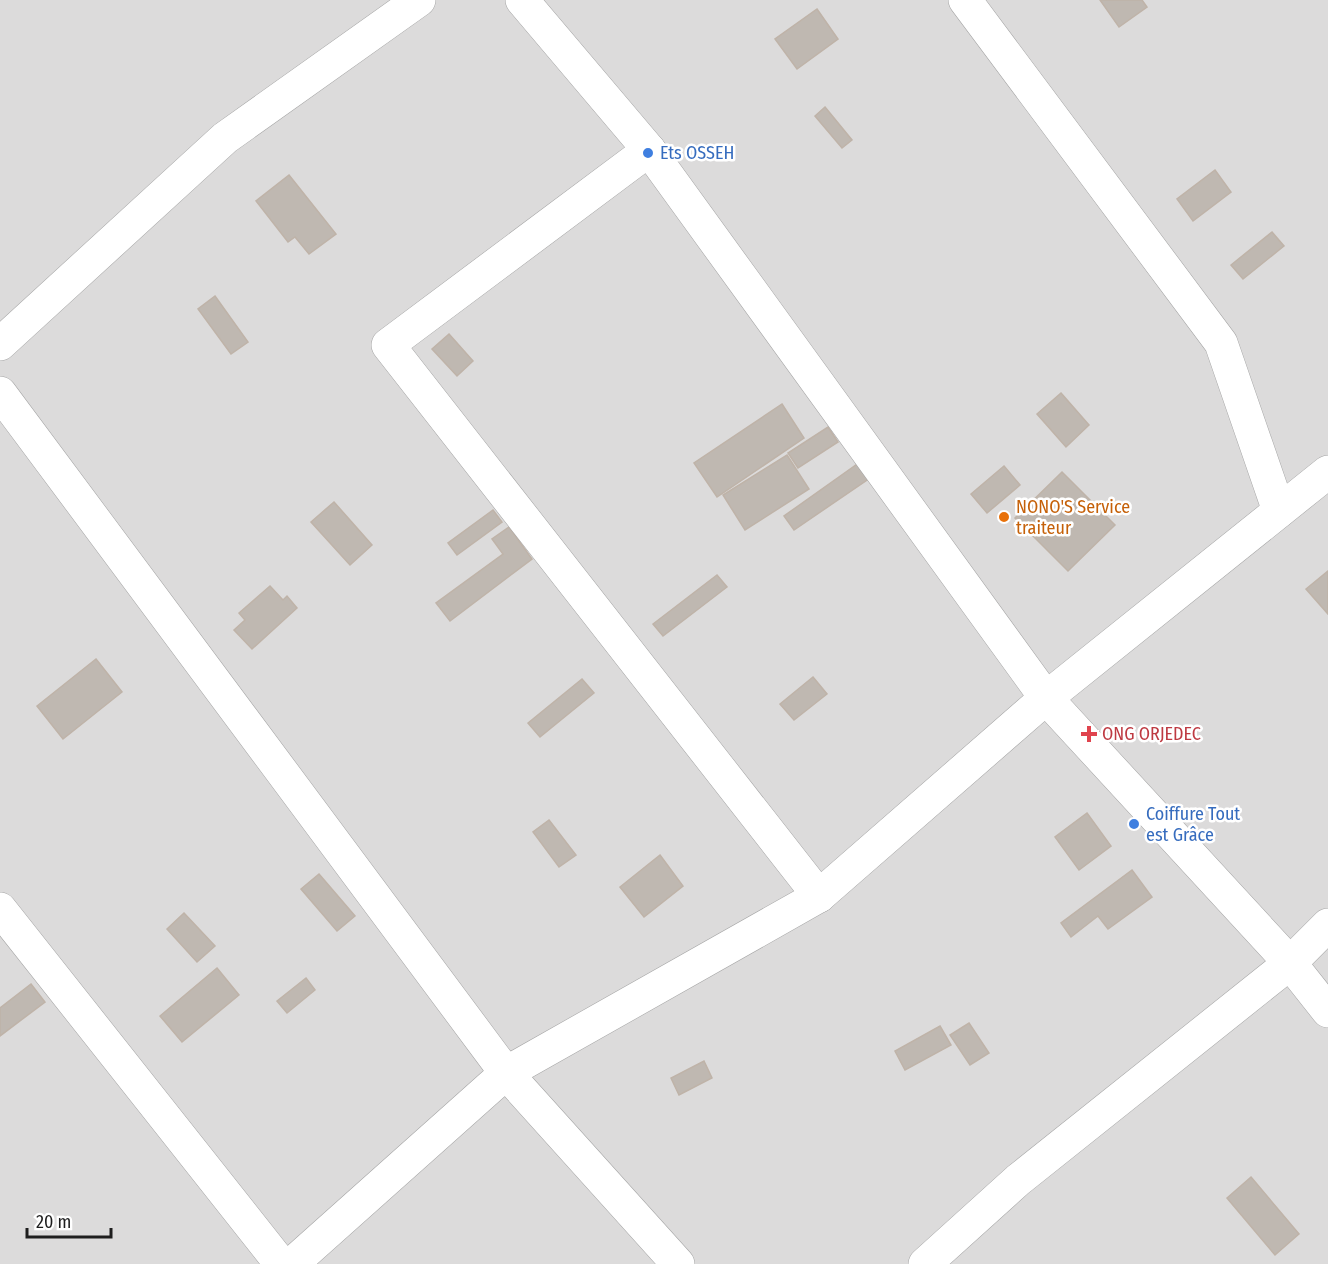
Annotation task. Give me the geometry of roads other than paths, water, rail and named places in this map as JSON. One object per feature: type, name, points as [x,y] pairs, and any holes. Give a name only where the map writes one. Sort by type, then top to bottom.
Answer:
[{"type":"street","points":[[0,344],[225,138],[419,0]]},
{"type":"street","points":[[522,0],[649,150],[1046,698],[1290,963],[1328,1011]]},
{"type":"street","points":[[965,0],[1221,343],[1279,511]]},
{"type":"street","points":[[649,150],[388,345],[819,896]]},
{"type":"street","points":[[0,393],[506,1073],[678,1264]]},
{"type":"street","points":[[292,1264],[506,1073],[819,896],[1046,698],[1328,472]]},
{"type":"street","points":[[0,909],[281,1264]]},
{"type":"street","points":[[925,1264],[1018,1180],[1290,963],[1328,925]]},
{"type":"place","name":"Ets OSSEH","points":[[648,153]]},
{"type":"place","name":"NONO'S Service traiteur","points":[[1004,517]]},
{"type":"place","name":"ONG ORJEDEC","points":[[1089,734]]},
{"type":"place","name":"Coiffure Tout est Grâce","points":[[1134,824]]}]
